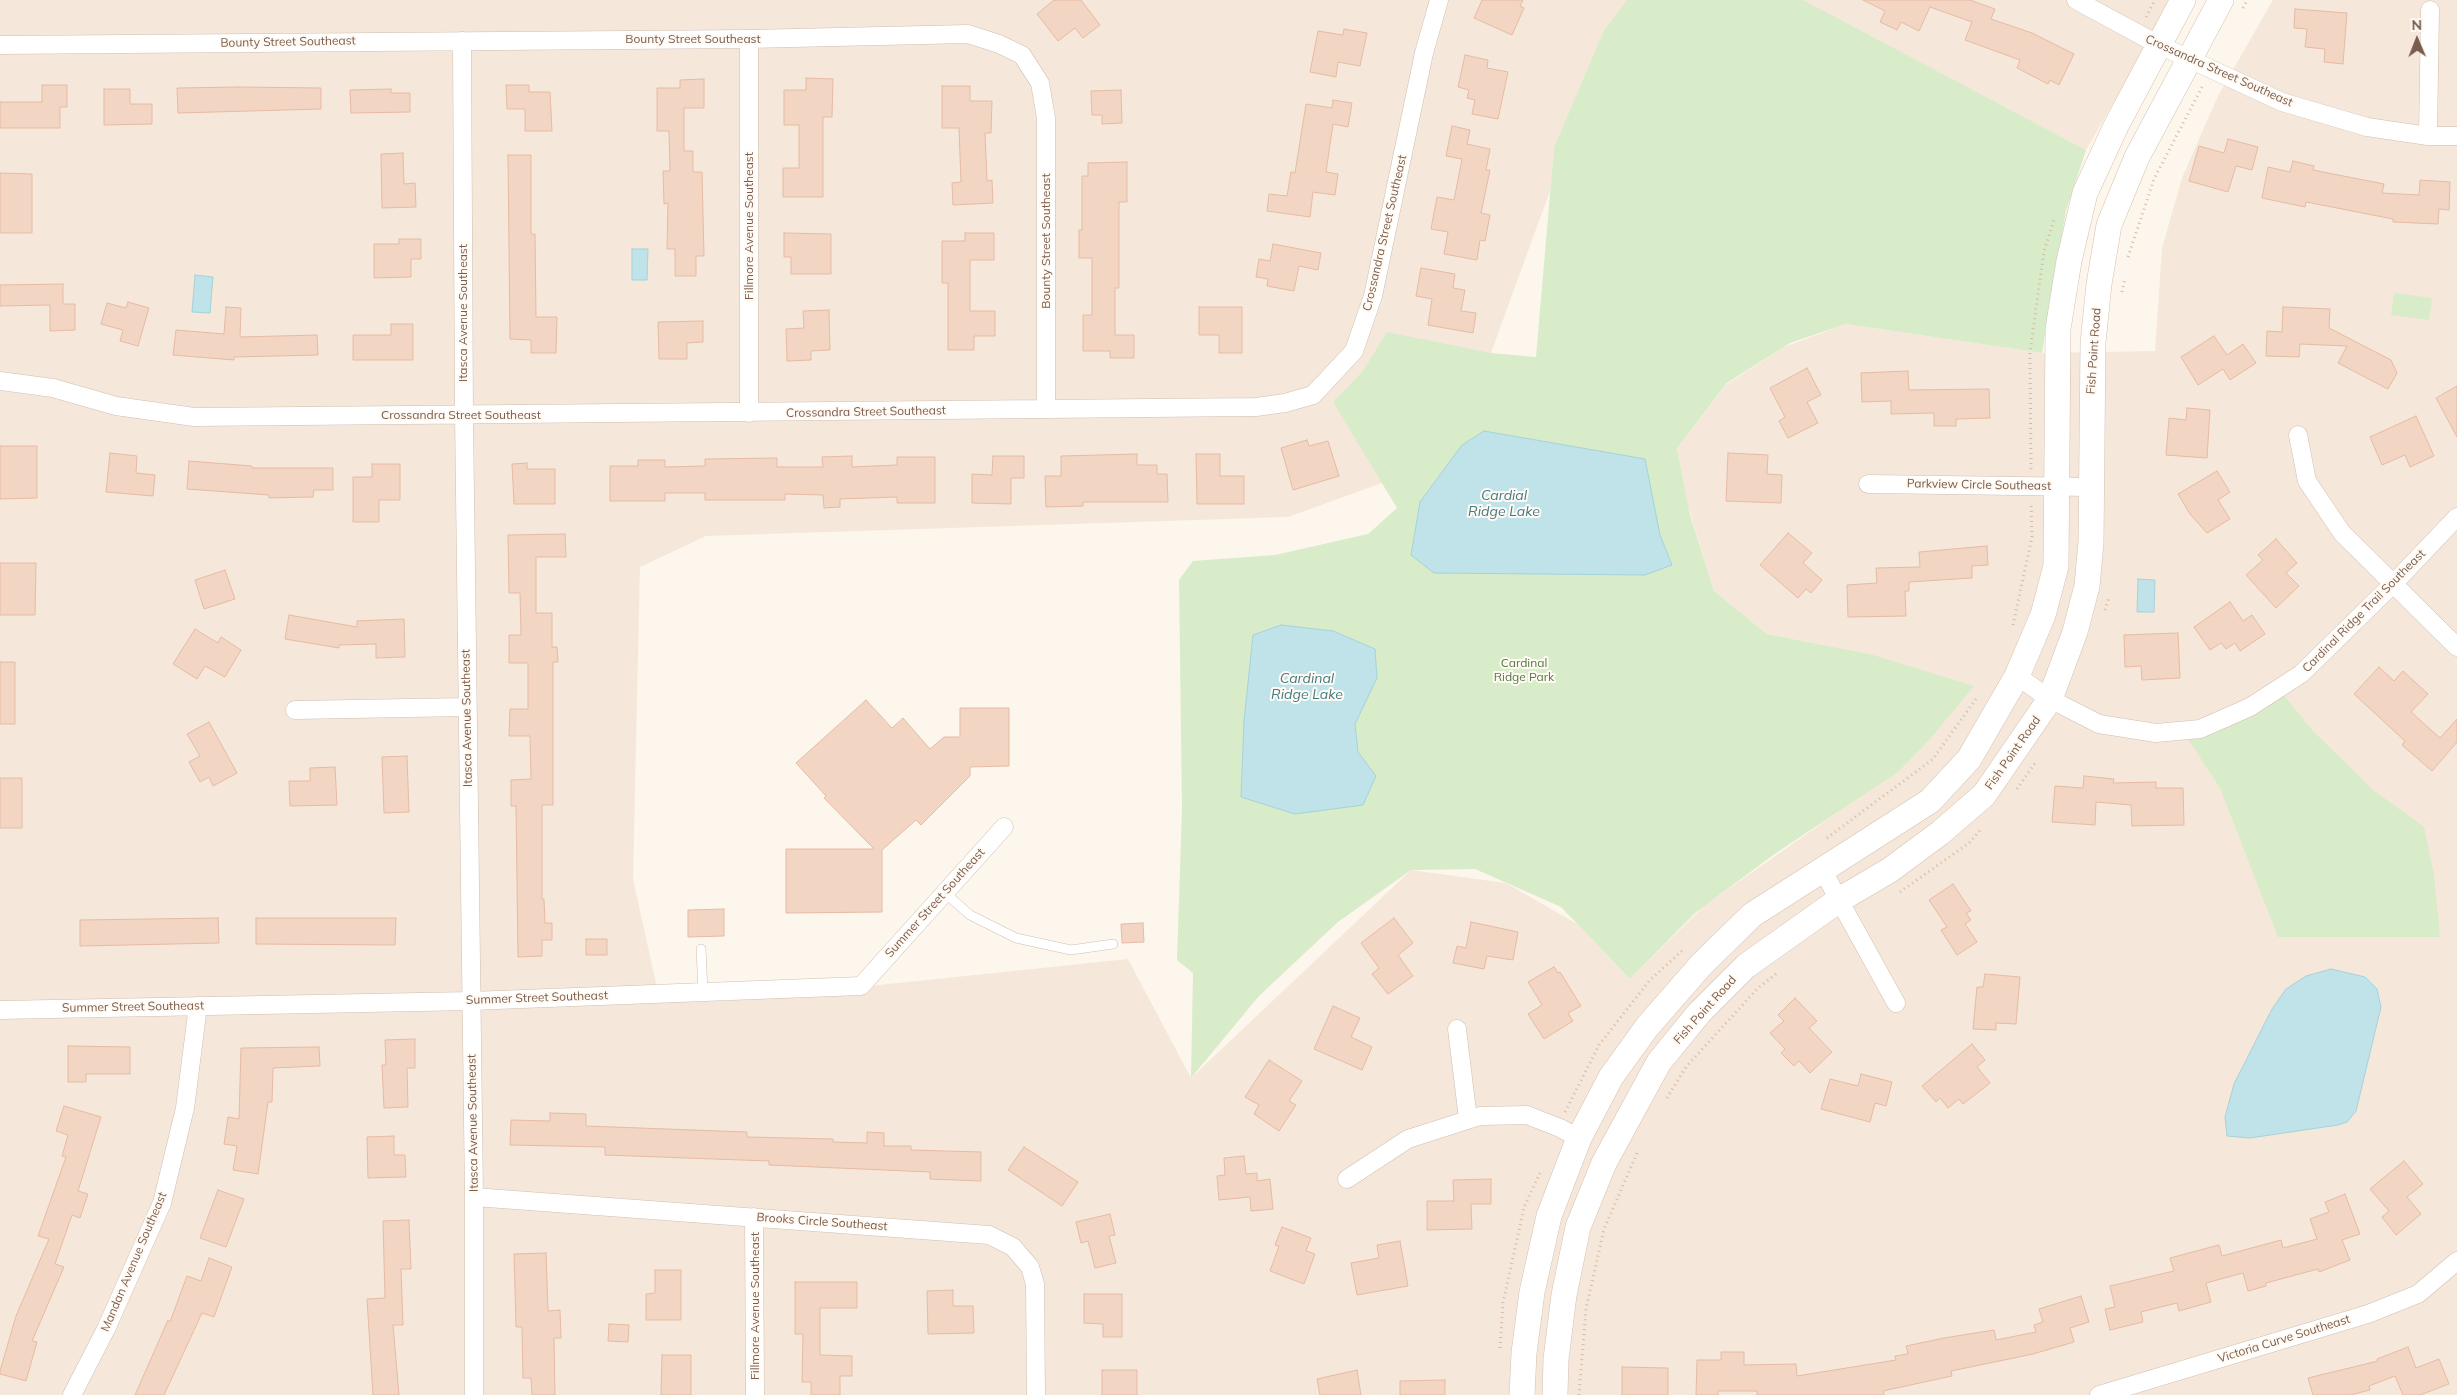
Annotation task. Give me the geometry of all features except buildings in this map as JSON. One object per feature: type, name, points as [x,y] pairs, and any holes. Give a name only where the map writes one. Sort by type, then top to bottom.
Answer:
[{"type":"street","name":"Crossandra Street Southeast","points":[[0,381],[53,388],[116,406],[194,417],[1256,407],[1285,403],[1313,394],[1354,351],[1373,296],[1424,53],[1439,0]]},
{"type":"street","name":"Crossandra Street Southeast","points":[[2076,0],[2148,39],[2282,102],[2367,127],[2428,136],[2457,136]]},
{"type":"street","points":[[1522,1395],[1528,1327],[1540,1254],[1570,1133],[1647,1027],[1701,965],[1752,915],[1930,801],[1969,759],[2017,676],[2043,615],[2056,566],[2058,329],[2069,261],[2085,193],[2116,126],[2148,39],[2184,0]]},
{"type":"street","name":"Fish Point Road","points":[[1555,1395],[1556,1359],[1564,1295],[1578,1227],[1604,1163],[1659,1062],[1699,1013],[1746,966],[1840,900],[1890,870],[1940,833],[1984,795],[2020,746],[2050,699],[2075,632],[2087,586],[2091,542],[2093,343],[2109,225],[2137,156],[2221,0]]},
{"type":"street","points":[[2428,136],[2430,10]]},
{"type":"street","name":"Bounty Street Southeast","points":[[0,45],[749,39],[968,34],[999,44],[1022,55],[1040,83],[1046,118],[1046,409]]},
{"type":"street","name":"Fillmore Avenue Southeast","points":[[749,39],[749,413]]},
{"type":"street","name":"Itasca Avenue Southeast","points":[[462,41],[467,707],[474,1197],[474,1395]]},
{"type":"street","points":[[2298,435],[2307,481],[2342,533],[2457,647]]},
{"type":"street","name":"Parkview Circle Southeast","points":[[1868,484],[2091,488]]},
{"type":"street","name":"Cardinal Ridge Trail Southeast","points":[[2017,676],[2050,699],[2099,724],[2156,734],[2200,729],[2250,707],[2301,674],[2457,518]]},
{"type":"street","points":[[296,710],[467,707]]},
{"type":"street","name":"Summer Street Southeast","points":[[0,1010],[471,1001],[861,986],[1004,827]]},
{"type":"street","points":[[1823,871],[1896,1003]]},
{"type":"street","name":"Mandan Avenue Southeast","points":[[72,1395],[106,1328],[162,1203],[185,1108],[198,1006]]},
{"type":"street","points":[[1457,1029],[1468,1119]]},
{"type":"street","points":[[1347,1179],[1408,1139],[1480,1116],[1527,1116],[1570,1133]]},
{"type":"street","name":"Brooks Circle Southeast","points":[[474,1197],[988,1235],[1013,1247],[1030,1267],[1035,1284],[1036,1395]]},
{"type":"street","name":"Fillmore Avenue Southeast","points":[[754,1217],[755,1395]]},
{"type":"street","name":"Victoria Curve Southeast","points":[[2099,1395],[2368,1314],[2418,1294],[2457,1260]]},
{"type":"lane","points":[[945,893],[970,915],[1016,938],[1071,950],[1112,944]]},
{"type":"lane","points":[[702,949],[703,992]]},
{"type":"path","points":[[2148,39],[2155,0]]},
{"type":"path","points":[[2238,17],[2247,0]]},
{"type":"path","points":[[2126,266],[2154,180],[2212,68]]},
{"type":"path","points":[[2012,632],[2032,537],[2030,352],[2044,251],[2055,216]]},
{"type":"path","points":[[2122,293],[2125,275]]},
{"type":"path","points":[[2105,612],[2109,594]]},
{"type":"path","points":[[1820,843],[1933,759],[1977,698]]},
{"type":"path","points":[[2012,794],[2025,780],[2040,756]]},
{"type":"path","points":[[1891,897],[1908,888],[1968,843],[1987,822]]},
{"type":"path","points":[[1570,1133],[1567,1106],[1599,1045],[1650,980],[1690,942]]},
{"type":"path","points":[[1666,1100],[1686,1067],[1758,988],[1781,971]]},
{"type":"path","points":[[1579,1395],[1586,1309],[1604,1230],[1642,1142]]},
{"type":"path","points":[[1500,1349],[1503,1303],[1524,1207],[1540,1172]]},
{"type":"shaded area","points":[[0,0],[1634,0],[1604,30],[1554,147],[1550,191],[1491,353],[1382,483],[1288,517],[706,536],[640,567],[633,879],[659,997],[726,1001],[1128,959],[1191,1078],[1411,870],[1506,883],[1577,924],[1630,979],[1704,906],[1905,765],[1870,654],[1767,634],[1714,591],[1688,506],[1677,448],[1726,385],[1784,347],[1846,324],[2042,353],[2155,351],[2162,248],[2182,178],[2218,96],[2273,0],[2457,0],[2457,1395],[0,1395]]},
{"type":"shaded area","points":[[1800,0],[2173,0],[2086,150]]},
{"type":"green space","name":"Cardinal Ridge Park","points":[[1627,0],[1803,0],[2086,150],[2066,211],[2042,353],[1846,324],[1790,343],[1727,383],[1677,448],[1690,515],[1714,591],[1767,634],[1870,654],[1974,686],[1930,739],[1898,772],[1776,853],[1695,913],[1630,979],[1561,907],[1475,869],[1411,870],[1338,922],[1259,996],[1191,1078],[1193,973],[1177,960],[1182,809],[1179,580],[1193,561],[1275,555],[1368,534],[1397,508],[1333,402],[1363,371],[1387,332],[1491,353],[1536,357],[1554,147],[1604,30]]},
{"type":"green space","points":[[2394,293],[2432,298],[2429,320],[2391,315]]},
{"type":"green space","points":[[2282,693],[2313,731],[2373,790],[2424,827],[2434,874],[2440,937],[2278,937],[2220,788],[2183,731]]},
{"type":"water","points":[[632,249],[648,249],[647,280],[632,280]]},
{"type":"water","points":[[195,275],[213,277],[210,313],[192,312]]},
{"type":"water","name":"Cardial Ridge Lake","points":[[1484,431],[1645,459],[1660,535],[1672,565],[1645,575],[1434,573],[1411,555],[1420,502],[1462,445]]},
{"type":"water","points":[[2138,579],[2155,580],[2154,612],[2137,612]]},
{"type":"water","name":"Cardinal Ridge Lake","points":[[1281,625],[1333,631],[1375,649],[1377,678],[1355,724],[1358,752],[1376,776],[1363,805],[1295,814],[1241,797],[1244,721],[1253,635]]},
{"type":"water","points":[[2331,969],[2365,977],[2377,989],[2381,1007],[2356,1111],[2347,1122],[2338,1125],[2250,1138],[2227,1136],[2225,1117],[2234,1084],[2272,1009],[2286,989],[2306,976]]}]
